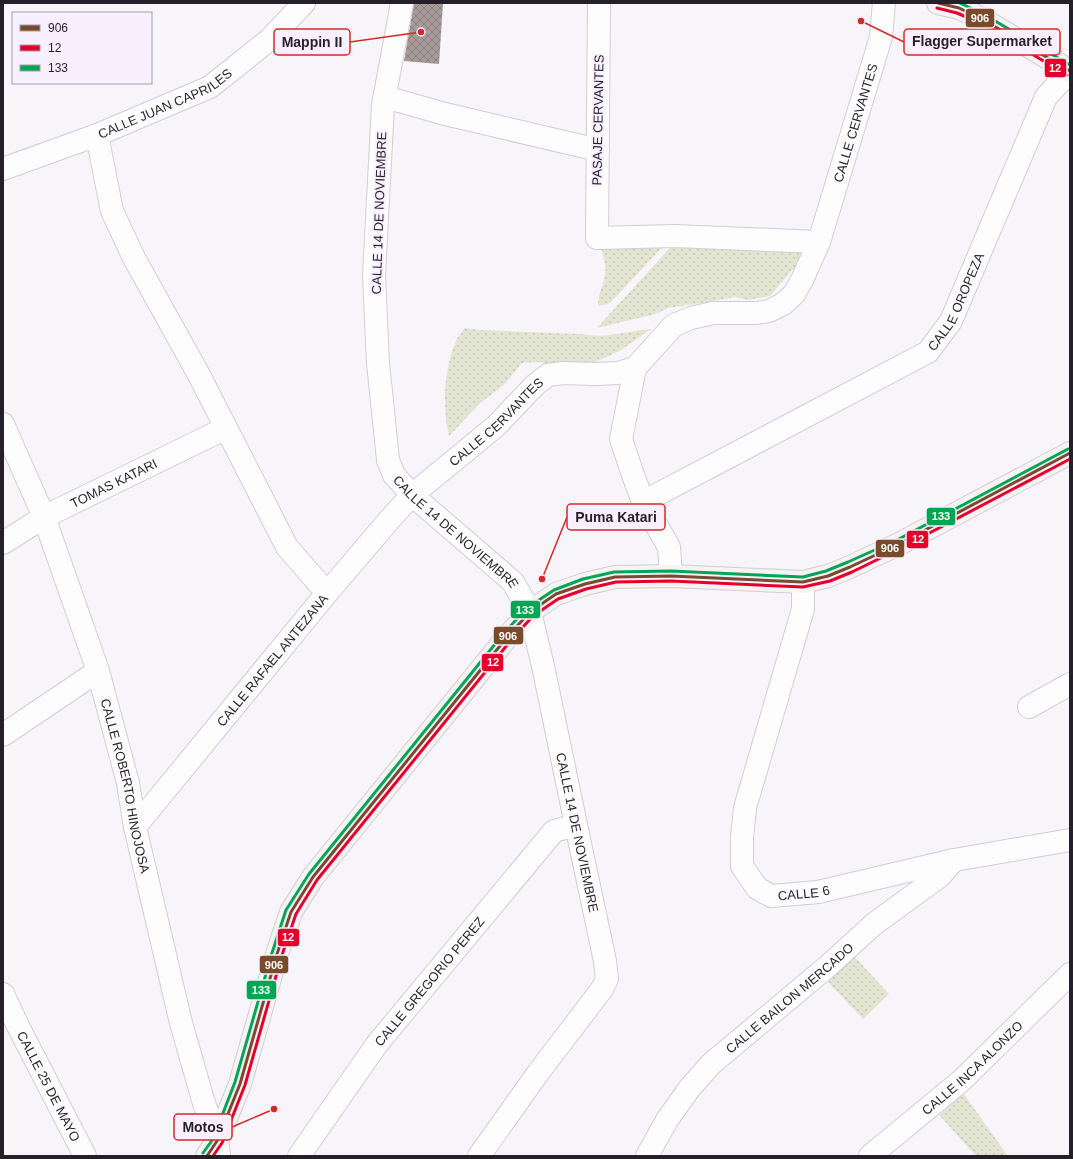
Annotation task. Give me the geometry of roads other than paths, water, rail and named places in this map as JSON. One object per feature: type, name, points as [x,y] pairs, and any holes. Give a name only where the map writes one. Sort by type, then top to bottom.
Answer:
[{"type":"main road","points":[[938,3],[959,5],[1070,71]]},
{"type":"main road","points":[[215,1151],[240,1084],[277,954],[291,912],[313,876],[503,642],[530,612],[556,594],[585,584],[615,577],[671,576],[803,582],[828,576],[899,544],[1070,453]]},
{"type":"street","name":"CALLE JUAN CAPRILES","points":[[3,169],[97,135],[210,87],[270,40],[304,3]]},
{"type":"street","name":"CALLE 14 DE NOVIEMBRE","points":[[402,3],[383,105],[374,276],[378,363],[388,460],[394,475],[412,495],[513,582],[530,612],[543,666],[605,961],[607,979],[602,990],[538,1073],[479,1156]]},
{"type":"street","name":"PASAJE CERVANTES","points":[[599,3],[597,238],[681,236],[819,242]]},
{"type":"street","name":"CALLE CERVANTES","points":[[412,495],[496,426],[534,385],[548,375],[563,373],[618,373],[635,368],[674,325],[691,318],[713,313],[757,314],[770,311],[783,304],[794,294],[819,242],[881,37],[884,3]]},
{"type":"street","name":"CALLE OROPEZA","points":[[643,502],[928,352],[951,321],[1046,97],[1070,71]]},
{"type":"street","points":[[385,97],[445,114],[598,150]]},
{"type":"street","points":[[97,135],[112,211],[134,258],[199,375],[287,547],[327,593]]},
{"type":"street","points":[[635,368],[621,439],[643,502],[669,546],[671,576]]},
{"type":"street","name":"CALLE ROBERTO HINOJOSA","points":[[3,424],[44,517],[98,671],[128,783],[135,827],[181,1023],[203,1100],[215,1151]]},
{"type":"street","name":"TOMAS KATARI","points":[[3,542],[44,517],[226,428]]},
{"type":"street","name":"CALLE RAFAEL ANTEZANA","points":[[135,827],[327,593],[412,495]]},
{"type":"street","name":"CALLE 6","points":[[803,582],[803,609],[745,808],[742,837],[742,866],[757,888],[771,896],[818,892],[954,860],[1070,840]]},
{"type":"street","points":[[3,735],[98,671]]},
{"type":"street","points":[[1029,707],[1070,684]]},
{"type":"street","name":"CALLE GREGORIO PEREZ","points":[[299,1156],[378,1044],[554,831],[576,825]]},
{"type":"street","name":"CALLE BAILON MERCADO","points":[[647,1156],[667,1120],[689,1089],[711,1064],[828,966],[874,924],[940,876],[954,860]]},
{"type":"street","name":"CALLE INCA ALONZO","points":[[870,1156],[962,1080],[1070,974]]},
{"type":"street","name":"CALLE 25 DE MAYO","points":[[3,994],[21,1033],[85,1156]]},
{"type":"place","name":"Flagger Supermarket","points":[[861,21]]},
{"type":"place","name":"Mappin II","points":[[421,32]]},
{"type":"place","name":"Puma Katari","points":[[542,579]]},
{"type":"place","name":"Motos","points":[[274,1109]]}]
